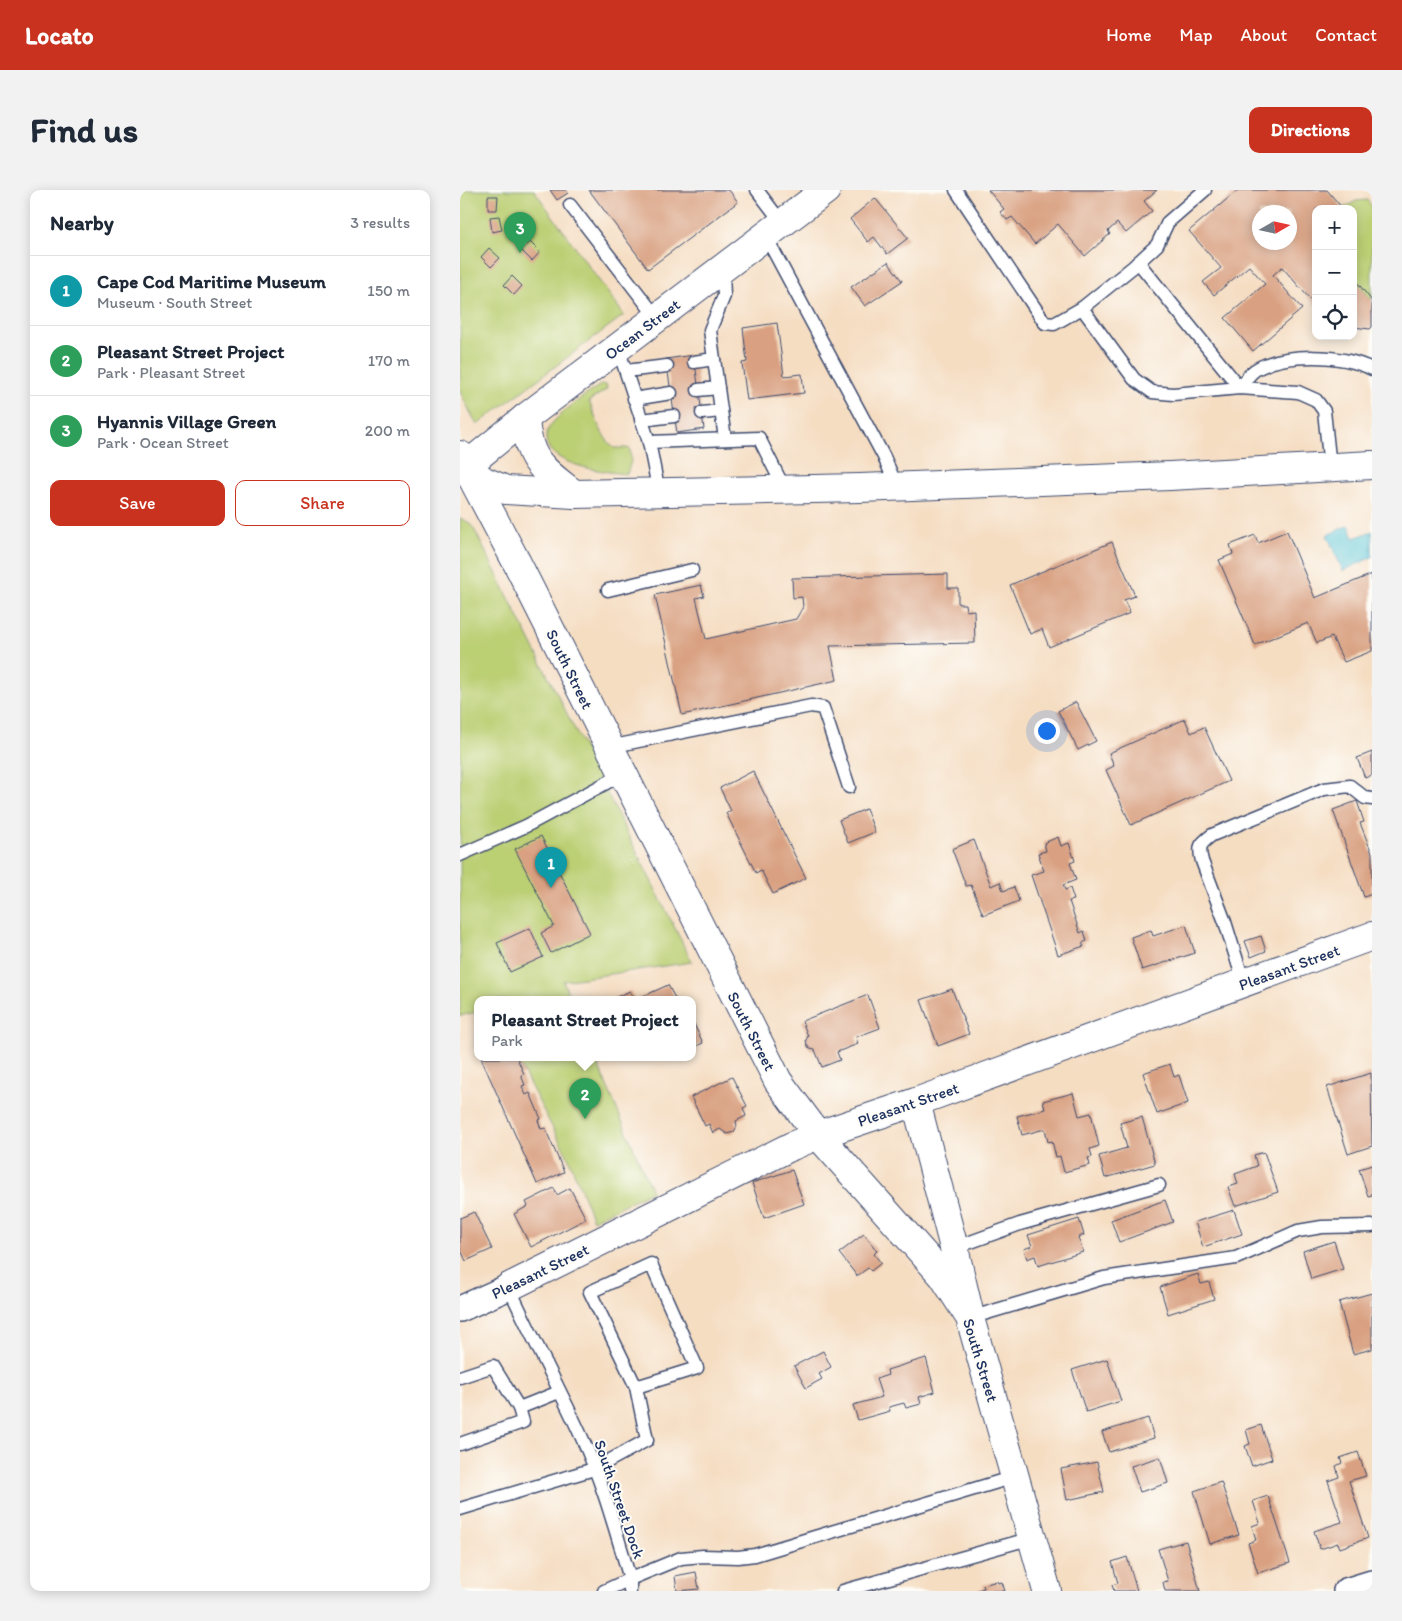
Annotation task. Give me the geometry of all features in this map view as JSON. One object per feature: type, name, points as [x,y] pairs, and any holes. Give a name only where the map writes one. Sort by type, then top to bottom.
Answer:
[{"type":"main road","name":"Ocean Street","points":[[461,464],[526,418],[622,360],[657,318],[723,270],[826,190]]},
{"type":"main road","points":[[526,418],[527,440],[537,462],[548,474],[574,494]]},
{"type":"main road","points":[[461,464],[484,481],[506,490],[574,494],[785,490],[1170,476],[1372,465]]},
{"type":"main road","name":"South Street","points":[[461,464],[517,563],[778,1081],[818,1134],[943,1276],[970,1318],[1047,1591]]},
{"type":"main road","name":"Pleasant Street","points":[[509,1287],[818,1134],[916,1102],[1372,936]]},
{"type":"main road","points":[[916,1102],[970,1318]]},
{"type":"street","name":"Pleasant Street","points":[[460,1308],[509,1287]]},
{"type":"street","points":[[1346,1591],[1372,1583]]},
{"type":"lane","points":[[757,190],[884,457],[891,473],[893,486]]},
{"type":"lane","points":[[956,190],[1045,323],[1054,324],[1082,308],[1138,262],[1157,244],[1168,222],[1205,190]]},
{"type":"lane","points":[[570,204],[657,318]]},
{"type":"lane","points":[[1138,262],[1240,388]]},
{"type":"lane","points":[[723,270],[724,296],[710,330],[725,439]]},
{"type":"lane","points":[[1082,308],[1134,378],[1152,392],[1173,394],[1240,388],[1298,392],[1316,400],[1324,411],[1330,467]]},
{"type":"lane","points":[[1240,388],[1253,372],[1279,360],[1304,358],[1339,359],[1372,369]]},
{"type":"lane","points":[[694,362],[714,359]]},
{"type":"lane","points":[[659,493],[648,442],[622,360],[667,366]]},
{"type":"lane","points":[[698,390],[718,388]]},
{"type":"lane","points":[[634,399],[671,393]]},
{"type":"lane","points":[[702,413],[721,411]]},
{"type":"lane","points":[[641,420],[674,416]]},
{"type":"lane","points":[[648,442],[759,438],[785,490]]},
{"type":"lane","points":[[608,590],[692,570]]},
{"type":"lane","points":[[609,747],[812,706],[823,708],[849,787]]},
{"type":"lane","points":[[460,855],[526,826],[623,774]]},
{"type":"lane","points":[[1244,983],[1225,922],[1202,861],[1200,851],[1202,843],[1212,835],[1324,789],[1350,786],[1365,798],[1372,799]]},
{"type":"lane","points":[[954,1248],[1020,1224],[1159,1185]]},
{"type":"lane","points":[[970,1318],[1104,1278],[1236,1258],[1298,1231],[1322,1227],[1372,1226]]},
{"type":"lane","points":[[460,1509],[594,1469],[648,1440],[636,1387],[590,1292],[651,1264],[697,1368],[636,1387]]},
{"type":"lane","name":"South Street Dock","points":[[509,1287],[582,1439],[606,1502],[630,1585],[681,1558],[703,1556],[738,1557],[755,1554],[1014,1477]]},
{"type":"lane","points":[[460,1376],[493,1366],[519,1408],[522,1422],[460,1444]]},
{"type":"lane","points":[[519,1408],[559,1392]]},
{"type":"lane","points":[[843,1591],[1032,1538]]},
{"type":"lane","points":[[604,1591],[630,1585]]},
{"type":"green space","points":[[460,190],[534,190],[624,315],[477,425],[460,392]]},
{"type":"green space","points":[[1367,200],[1372,206],[1372,301],[1357,282],[1357,205],[1349,205],[1356,201]]},
{"type":"green space","points":[[602,384],[607,386],[606,390],[589,401],[599,426],[609,443],[614,448],[630,449],[631,461],[627,474],[575,465],[552,452],[547,443],[547,432],[555,420]]},
{"type":"green space","points":[[460,518],[468,522],[474,529],[692,962],[563,981],[569,996],[474,996],[474,1013],[460,1016]]},
{"type":"green space","points":[[518,1061],[596,1061],[652,1191],[593,1220],[569,1159]]},
{"type":"water","points":[[1349,525],[1354,538],[1372,531],[1372,557],[1343,571],[1327,535]]},
{"type":"building","points":[[550,190],[566,190],[568,193],[557,200]]},
{"type":"building","points":[[589,190],[729,190],[738,202],[648,269]]},
{"type":"building","points":[[988,190],[1157,190],[1144,201],[1152,211],[1126,233],[1117,223],[1108,231],[1110,234],[1085,256],[1058,224],[1035,244],[1012,217],[1007,220],[1000,212],[1004,209]]},
{"type":"building","points":[[1238,190],[1327,190],[1340,205],[1312,205],[1312,301],[1282,267],[1273,275],[1302,309],[1253,351],[1225,318],[1265,284],[1249,266],[1214,295],[1203,282],[1221,268],[1189,231]]},
{"type":"building","points":[[488,196],[498,196],[497,210],[488,210]]},
{"type":"building","points":[[875,198],[908,238],[887,254],[874,237],[868,242],[850,219]]},
{"type":"building","points":[[499,216],[502,230],[492,232],[490,217]]},
{"type":"building","points":[[530,242],[540,252],[532,261],[522,251]]},
{"type":"building","points":[[489,248],[500,258],[491,267],[481,257]]},
{"type":"building","points":[[888,262],[902,281],[865,306],[851,287]]},
{"type":"building","points":[[512,276],[522,286],[514,295],[504,285]]},
{"type":"building","points":[[1357,282],[1372,301],[1372,327],[1370,329],[1357,327]]},
{"type":"building","points":[[777,323],[784,376],[802,374],[804,393],[747,400],[742,363],[747,362],[743,328]]},
{"type":"building","points":[[694,355],[704,429],[677,433],[666,359]]},
{"type":"building","points":[[1287,531],[1315,598],[1372,574],[1372,651],[1344,662],[1332,637],[1317,643],[1308,623],[1255,645],[1219,560],[1233,554],[1230,545],[1255,535],[1258,543]]},
{"type":"building","points":[[1112,542],[1135,596],[1124,600],[1130,613],[1049,647],[1042,629],[1030,634],[1010,585]]},
{"type":"building","points":[[948,574],[948,588],[958,588],[958,604],[965,604],[966,611],[974,610],[975,643],[830,646],[837,680],[682,715],[655,595],[701,585],[704,596],[696,598],[706,639],[796,619],[803,607],[802,597],[793,598],[792,578]]},
{"type":"building","points":[[1076,702],[1096,741],[1078,750],[1058,711]]},
{"type":"building","points":[[1185,719],[1191,733],[1204,727],[1229,781],[1131,825],[1106,770],[1114,766],[1109,753]]},
{"type":"building","points":[[1372,752],[1372,775],[1365,778],[1357,758]]},
{"type":"building","points":[[753,771],[806,878],[773,894],[761,870],[756,873],[726,813],[731,811],[720,788]]},
{"type":"building","points":[[1357,801],[1364,822],[1360,823],[1372,853],[1372,894],[1364,897],[1333,810]]},
{"type":"building","points":[[866,809],[875,832],[848,843],[839,820]]},
{"type":"building","points":[[541,836],[590,933],[551,953],[541,933],[554,926],[515,849]]},
{"type":"building","points":[[1058,837],[1061,846],[1069,843],[1075,861],[1070,863],[1076,880],[1063,885],[1065,890],[1070,888],[1074,900],[1069,901],[1080,933],[1084,931],[1087,941],[1082,943],[1084,946],[1058,955],[1031,875],[1044,871],[1038,853],[1046,851],[1044,843]]},
{"type":"building","points":[[974,840],[991,886],[1000,882],[1003,891],[1014,887],[1019,901],[983,915],[971,885],[966,886],[952,849]]},
{"type":"building","points":[[1186,925],[1195,953],[1142,970],[1131,937],[1151,930],[1153,936]]},
{"type":"building","points":[[530,928],[543,957],[510,972],[497,943]]},
{"type":"building","points":[[1261,936],[1266,951],[1251,957],[1245,941]]},
{"type":"building","points":[[668,985],[674,996],[644,996]]},
{"type":"building","points":[[952,989],[969,1034],[938,1046],[921,1000]]},
{"type":"building","points":[[630,991],[633,996],[619,996]]},
{"type":"building","points":[[868,995],[880,1028],[856,1037],[858,1044],[837,1052],[840,1060],[822,1067],[815,1050],[810,1049],[807,1045],[806,1040],[808,1036],[802,1021]]},
{"type":"building","points":[[696,1028],[703,1043],[696,1046]]},
{"type":"building","points":[[482,1061],[518,1061],[524,1074],[521,1075],[525,1085],[522,1086],[526,1095],[530,1093],[541,1119],[538,1120],[541,1129],[545,1128],[564,1172],[537,1184]]},
{"type":"building","points":[[1170,1064],[1174,1077],[1179,1075],[1188,1103],[1157,1114],[1143,1073]]},
{"type":"building","points":[[1371,1073],[1372,1146],[1348,1154],[1327,1087]]},
{"type":"building","points":[[732,1077],[747,1106],[743,1108],[746,1116],[736,1121],[737,1126],[734,1132],[727,1134],[720,1129],[713,1133],[709,1124],[705,1126],[691,1097]]},
{"type":"building","points":[[1073,1093],[1079,1116],[1091,1113],[1099,1146],[1090,1149],[1092,1157],[1088,1158],[1090,1165],[1064,1172],[1060,1156],[1056,1157],[1052,1141],[1048,1142],[1045,1129],[1022,1135],[1017,1116],[1045,1109],[1043,1101]]},
{"type":"building","points":[[1142,1117],[1155,1164],[1105,1178],[1099,1156],[1127,1148],[1120,1123]]},
{"type":"building","points":[[1264,1152],[1278,1192],[1235,1206],[1228,1187],[1238,1184],[1235,1174],[1257,1166],[1254,1155]]},
{"type":"building","points":[[1372,1165],[1372,1195],[1368,1196],[1359,1169]]},
{"type":"building","points":[[792,1170],[804,1204],[764,1218],[752,1183]]},
{"type":"building","points":[[554,1188],[557,1195],[570,1188],[586,1219],[531,1247],[514,1214],[528,1206],[526,1202]]},
{"type":"building","points":[[1165,1200],[1173,1222],[1119,1242],[1111,1220]]},
{"type":"building","points":[[1234,1210],[1242,1234],[1203,1247],[1195,1222]]},
{"type":"building","points":[[474,1212],[492,1249],[466,1261],[460,1248],[460,1218]]},
{"type":"building","points":[[1079,1219],[1084,1235],[1078,1237],[1083,1252],[1038,1266],[1035,1256],[1027,1259],[1024,1249],[1032,1246],[1028,1235]]},
{"type":"building","points":[[864,1234],[877,1251],[874,1254],[881,1263],[871,1271],[868,1268],[857,1276],[839,1253]]},
{"type":"building","points":[[1334,1241],[1343,1269],[1311,1279],[1303,1251]]},
{"type":"building","points":[[1198,1274],[1201,1284],[1209,1282],[1214,1299],[1168,1314],[1160,1287]]},
{"type":"building","points":[[1372,1293],[1372,1349],[1353,1354],[1339,1302]]},
{"type":"building","points":[[823,1351],[831,1367],[819,1374],[822,1379],[806,1388],[794,1366]]},
{"type":"building","points":[[926,1358],[935,1392],[919,1397],[921,1404],[906,1408],[904,1403],[889,1407],[890,1411],[858,1420],[853,1405],[882,1397],[876,1379],[888,1375],[887,1370]]},
{"type":"building","points":[[1107,1359],[1121,1401],[1086,1412],[1072,1370]]},
{"type":"building","points":[[1148,1418],[1154,1438],[1109,1452],[1102,1432]]},
{"type":"building","points":[[1261,1425],[1272,1459],[1252,1466],[1245,1446],[1250,1444],[1246,1430]]},
{"type":"building","points":[[1358,1452],[1366,1476],[1349,1481],[1368,1538],[1340,1548],[1338,1543],[1320,1549],[1314,1531],[1342,1522],[1328,1481],[1339,1477],[1336,1466],[1342,1463],[1340,1458]]},
{"type":"building","points":[[1160,1457],[1168,1483],[1140,1492],[1131,1466]]},
{"type":"building","points":[[1097,1462],[1104,1492],[1067,1500],[1061,1469]]},
{"type":"building","points":[[1221,1482],[1239,1535],[1210,1544],[1194,1491]]},
{"type":"building","points":[[1268,1496],[1290,1563],[1258,1573],[1248,1543],[1256,1540],[1252,1526],[1260,1523],[1253,1501]]},
{"type":"building","points":[[1186,1541],[1200,1591],[1165,1591],[1163,1582],[1168,1581],[1158,1549]]},
{"type":"building","points":[[1127,1557],[1137,1591],[1114,1591],[1112,1585],[1118,1583],[1112,1562]]},
{"type":"building","points":[[696,1572],[699,1589],[677,1591],[675,1576]]},
{"type":"building","points":[[997,1581],[998,1583],[1002,1582],[1005,1591],[975,1591],[984,1588],[983,1585]]},
{"type":"place","name":"Hyannis Village Green","points":[[520,253]]},
{"type":"place","name":"Cape Cod Maritime Museum","points":[[551,888]]},
{"type":"place","name":"Pleasant Street Project","points":[[585,1119]]}]
